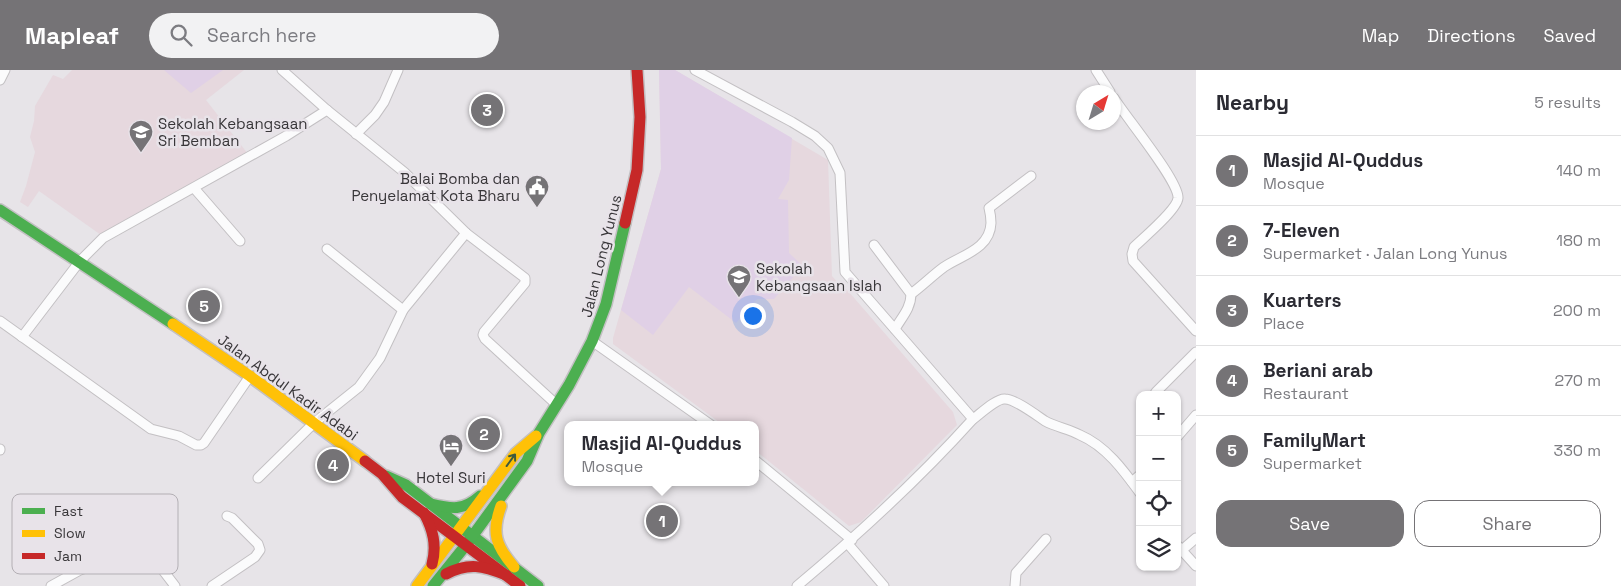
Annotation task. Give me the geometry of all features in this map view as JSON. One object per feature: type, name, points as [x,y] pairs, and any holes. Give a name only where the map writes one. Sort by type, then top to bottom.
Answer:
[{"type":"main road","name":"Jalan Long Yunus","points":[[436,582],[470,541],[527,461],[539,433],[592,342],[606,304],[637,170],[640,117],[637,70]]},
{"type":"main road","name":"Jalan Abdul Kadir Adabi","points":[[0,210],[80,261],[250,376],[382,474],[402,497],[427,509],[510,571],[538,586]]},
{"type":"main road","name":"Jalan Long Yunus","points":[[417,586],[516,453],[539,433]]},
{"type":"main road","points":[[429,571],[434,554],[435,539],[427,509],[468,506],[496,480]]},
{"type":"main road","points":[[507,489],[496,516],[494,528],[496,541],[510,571]]},
{"type":"main road","points":[[436,582],[464,566],[481,566],[510,571]]},
{"type":"main road","name":"Jalan Abdul Kadir Adabi","points":[[510,571],[520,586]]},
{"type":"street","points":[[0,80],[5,70]]},
{"type":"street","points":[[282,70],[326,110],[404,172],[466,233],[525,280],[525,283],[484,332],[484,337],[557,405]]},
{"type":"street","points":[[356,134],[375,115],[384,102],[398,70]]},
{"type":"street","points":[[695,70],[792,122],[815,136],[828,148],[840,172],[845,272],[973,419]]},
{"type":"street","points":[[1096,70],[1106,85]]},
{"type":"street","points":[[1121,108],[1164,168],[1176,190],[1178,200],[1172,210],[1134,247],[1133,261],[1196,331]]},
{"type":"street","points":[[22,337],[80,261],[103,238],[286,136],[326,110]]},
{"type":"street","points":[[910,294],[944,267],[982,244],[988,236],[991,223],[989,208],[1031,176]]},
{"type":"street","points":[[194,188],[240,241]]},
{"type":"street","points":[[258,478],[314,423],[359,387],[380,358],[403,310],[466,233]]},
{"type":"street","points":[[874,245],[910,294],[911,302],[908,310],[895,329]]},
{"type":"street","points":[[327,249],[403,310]]},
{"type":"street","points":[[0,321],[151,430],[179,436],[196,445],[201,444],[205,440],[250,376]]},
{"type":"street","points":[[592,342],[705,421]]},
{"type":"street","points":[[1158,391],[1196,352]]},
{"type":"street","points":[[797,586],[850,542],[973,419],[997,401],[1006,398],[1052,425],[1082,435],[1114,459],[1136,488]]},
{"type":"street","points":[[1181,432],[1196,415]]},
{"type":"street","points":[[759,464],[850,542],[884,586]]},
{"type":"street","points":[[1132,482],[1136,478]]},
{"type":"street","points":[[212,586],[255,557],[260,550],[258,544],[232,518],[227,516]]},
{"type":"street","points":[[1181,546],[1196,538]]},
{"type":"street","points":[[1015,586],[1016,573],[1046,539]]},
{"type":"street","points":[[1181,549],[1196,566]]},
{"type":"street","points":[[51,586],[73,574]]},
{"type":"street","points":[[166,574],[175,586]]},
{"type":"shaded area","name":"Sekolah Kebangsaan Sri Bemban","points":[[72,70],[244,70],[206,100],[248,154],[101,235],[39,191],[28,207],[20,202],[35,152],[30,137],[35,106],[53,75],[63,79]]},
{"type":"shaded area","points":[[164,70],[223,70],[191,93]]},
{"type":"shaded area","name":"Sekolah Kebangsaan Islah","points":[[659,70],[675,70],[828,160],[832,276],[840,285],[842,284],[953,412],[957,425],[861,522],[849,526],[759,453],[759,421],[718,421],[613,344],[613,338],[661,169]]},
{"type":"shaded area","points":[[659,70],[675,70],[792,138],[789,180],[778,199],[788,200],[789,253],[803,266],[774,299],[757,299],[736,323],[689,287],[653,335],[621,310],[661,169]]},
{"type":"traffic: fast","points":[[0,210],[173,324]]},
{"type":"traffic: fast","points":[[433,586],[466,545],[527,461],[539,433],[569,385],[592,341],[606,304],[625,223]]},
{"type":"traffic: fast","points":[[386,476],[406,485],[538,586]]},
{"type":"traffic: fast","points":[[431,504],[457,508],[474,501],[480,496]]},
{"type":"traffic: slow","points":[[173,324],[250,376],[365,461]]},
{"type":"traffic: slow","points":[[417,586],[516,453],[536,436]]},
{"type":"traffic: slow","points":[[501,506],[496,524],[497,539],[499,546],[514,567]]},
{"type":"traffic: jam","points":[[625,223],[637,170],[640,117],[637,70]]},
{"type":"traffic: jam","points":[[365,461],[382,474],[402,497],[520,586]]},
{"type":"traffic: jam","points":[[424,513],[430,525],[433,538],[432,564]]},
{"type":"traffic: jam","points":[[446,574],[462,568],[476,567],[490,569],[506,575]]},
{"type":"place","name":"Kuarters","points":[[487,110]]},
{"type":"place","name":"Sekolah Kebangsaan Sri Bemban","points":[[141,153]]},
{"type":"place","name":"Balai Bomba dan Penyelamat Kota Bharu","points":[[537,208]]},
{"type":"place","name":"Sekolah Kebangsaan Islah","points":[[739,298]]},
{"type":"place","name":"FamilyMart","points":[[204,306]]},
{"type":"place","name":"7-Eleven","points":[[484,434]]},
{"type":"place","name":"Beriani arab","points":[[333,465]]},
{"type":"place","name":"Hotel Suri","points":[[451,467]]},
{"type":"place","name":"Masjid Al-Quddus","points":[[662,521]]}]
